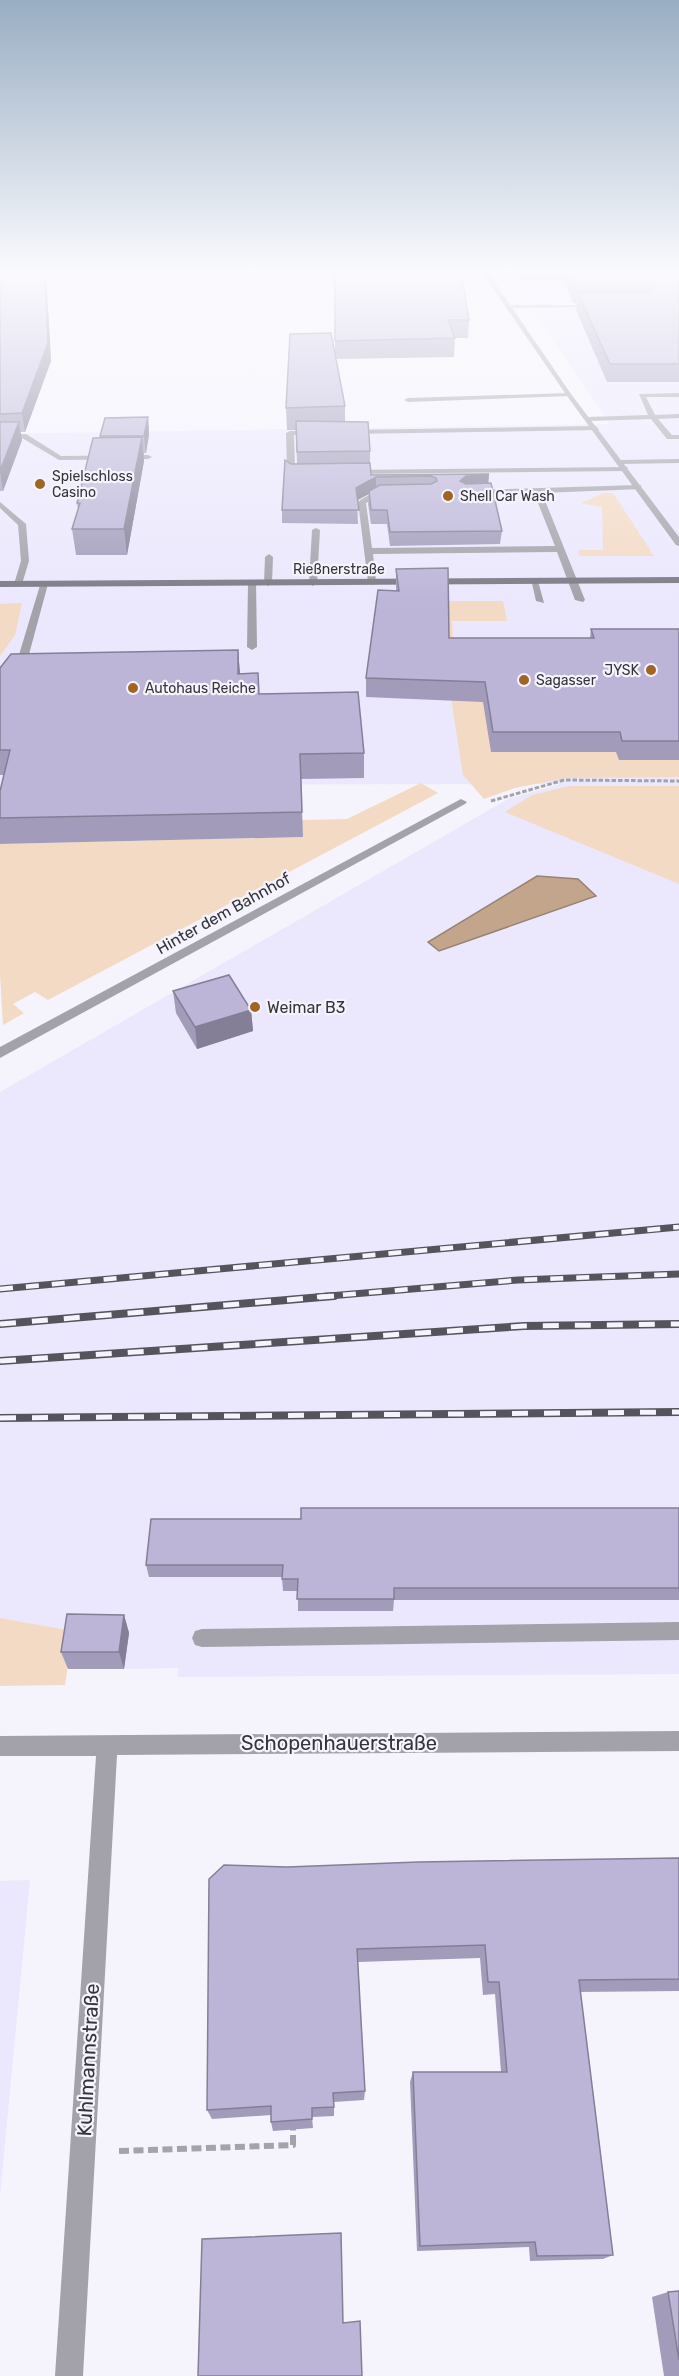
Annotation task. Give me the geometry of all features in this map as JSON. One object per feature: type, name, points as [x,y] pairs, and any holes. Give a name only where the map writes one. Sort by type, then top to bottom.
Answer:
[{"type":"street","points":[[560,382],[679,543]]},
{"type":"street","points":[[408,400],[569,395]]},
{"type":"street","points":[[679,395],[641,395],[652,416],[670,437],[679,437]]},
{"type":"street","points":[[588,419],[679,416]]},
{"type":"street","points":[[337,432],[596,428]]},
{"type":"street","points":[[315,472],[291,473],[290,433],[325,432]]},
{"type":"street","points":[[0,437],[23,436],[59,458],[148,458]]},
{"type":"street","points":[[339,472],[623,466],[679,461]]},
{"type":"street","points":[[465,493],[638,487]]},
{"type":"street","points":[[537,491],[580,600]]},
{"type":"street","points":[[372,582],[362,502],[377,494],[398,494]]},
{"type":"street","points":[[0,504],[22,524],[25,561],[18,584]]},
{"type":"street","points":[[313,582],[316,530]]},
{"type":"street","points":[[369,551],[560,549]]},
{"type":"street","points":[[268,583],[269,557]]},
{"type":"street","name":"Rießnerstraße","points":[[0,584],[679,580]]},
{"type":"street","points":[[534,581],[541,601]]},
{"type":"street","points":[[252,583],[252,647]]},
{"type":"street","points":[[0,689],[23,658],[44,584]]},
{"type":"street","name":"Hinter dem Bahnhof","points":[[0,1053],[461,802]]},
{"type":"street","points":[[202,1638],[679,1631]]},
{"type":"street","name":"Schopenhauerstraße","points":[[0,1746],[679,1741]]},
{"type":"street","name":"Kuhlmannstraße","points":[[69,2376],[107,1745]]},
{"type":"path","points":[[461,802],[485,803],[564,780],[679,781]]},
{"type":"path","points":[[83,2152],[293,2145],[292,2129]]},
{"type":"shaded area","points":[[581,382],[679,382],[679,1674],[178,1677],[178,1668],[124,1669],[129,1633],[73,1631],[0,1618],[0,1092],[508,799],[560,784],[0,785],[0,434],[610,424]]},
{"type":"shaded area","points":[[603,493],[613,493],[654,556],[579,556],[579,550],[603,550],[602,507],[581,503]]},
{"type":"shaded area","points":[[442,601],[503,601],[507,621],[452,621],[454,656],[616,752],[679,760],[679,777],[566,778],[515,788],[484,799],[463,775],[448,679]]},
{"type":"shaded area","points":[[22,603],[15,635],[0,656],[0,604]]},
{"type":"shaded area","points":[[421,783],[438,793],[48,1000],[35,992],[13,1004],[24,1013],[3,1025],[0,975],[0,844],[302,837],[302,820],[347,819]]},
{"type":"shaded area","points":[[569,786],[679,786],[679,884],[505,812],[532,795]]},
{"type":"shaded area","points":[[537,876],[578,879],[596,896],[439,951],[428,942]]},
{"type":"shaded area","points":[[0,1618],[73,1631],[65,1685],[0,1686]]},
{"type":"shaded area","points":[[30,1880],[0,2196],[0,1881]]},
{"type":"building","points":[[0,382],[34,382],[22,413],[0,414]]},
{"type":"building","points":[[287,382],[340,382],[345,406],[286,408]]},
{"type":"building","points":[[148,417],[144,436],[100,436],[105,418]]},
{"type":"building","points":[[296,421],[368,422],[370,451],[297,452]]},
{"type":"building","points":[[0,422],[19,422],[0,471]]},
{"type":"building","points":[[142,437],[124,529],[72,529],[80,503],[77,503],[93,438]]},
{"type":"building","points":[[285,460],[291,464],[370,463],[371,475],[489,474],[466,476],[460,481],[466,484],[491,483],[502,531],[390,532],[387,510],[371,510],[369,491],[380,485],[431,484],[437,481],[431,476],[376,477],[356,488],[359,510],[282,510]]},
{"type":"building","points":[[448,568],[449,638],[594,638],[591,629],[679,629],[679,741],[622,741],[620,732],[493,732],[485,682],[366,678],[378,590],[399,591],[396,569]]},
{"type":"building","points":[[238,650],[238,674],[258,673],[259,694],[358,692],[364,753],[300,754],[302,812],[0,818],[0,791],[10,750],[0,750],[0,668],[11,654]]},
{"type":"building","points":[[229,975],[251,1010],[195,1027],[173,991]]},
{"type":"building","points":[[301,1508],[679,1508],[679,1588],[394,1588],[394,1599],[297,1599],[298,1579],[282,1579],[283,1565],[146,1565],[151,1519],[301,1519]]},
{"type":"building","points":[[67,1614],[124,1615],[119,1652],[61,1652]]},
{"type":"building","points":[[679,1858],[679,1979],[579,1980],[613,2255],[537,2256],[535,2242],[420,2246],[413,2072],[507,2072],[499,1982],[488,1982],[485,1945],[357,1949],[365,2091],[333,2093],[334,2107],[312,2108],[312,2119],[271,2122],[271,2106],[207,2110],[209,1879],[224,1865],[287,1867],[418,1862]]},
{"type":"building","points":[[341,2233],[343,2323],[360,2321],[362,2376],[198,2376],[202,2239]]},
{"type":"building","points":[[679,2291],[679,2360],[668,2292]]},
{"type":"railway","points":[[0,1289],[679,1227]]},
{"type":"railway","points":[[317,1297],[518,1280],[679,1274]]},
{"type":"railway","points":[[0,1324],[334,1296]]},
{"type":"railway","points":[[0,1361],[524,1326],[679,1324]]},
{"type":"railway","points":[[0,1418],[679,1412]]},
{"type":"place","name":"Spielschloss Casino","points":[[40,484]]},
{"type":"place","name":"Shell Car Wash","points":[[448,496]]},
{"type":"place","name":"JYSK","points":[[651,670]]},
{"type":"place","name":"Sagasser","points":[[524,680]]},
{"type":"place","name":"Autohaus Reiche","points":[[133,688]]},
{"type":"place","name":"Weimar B3","points":[[255,1007]]}]
